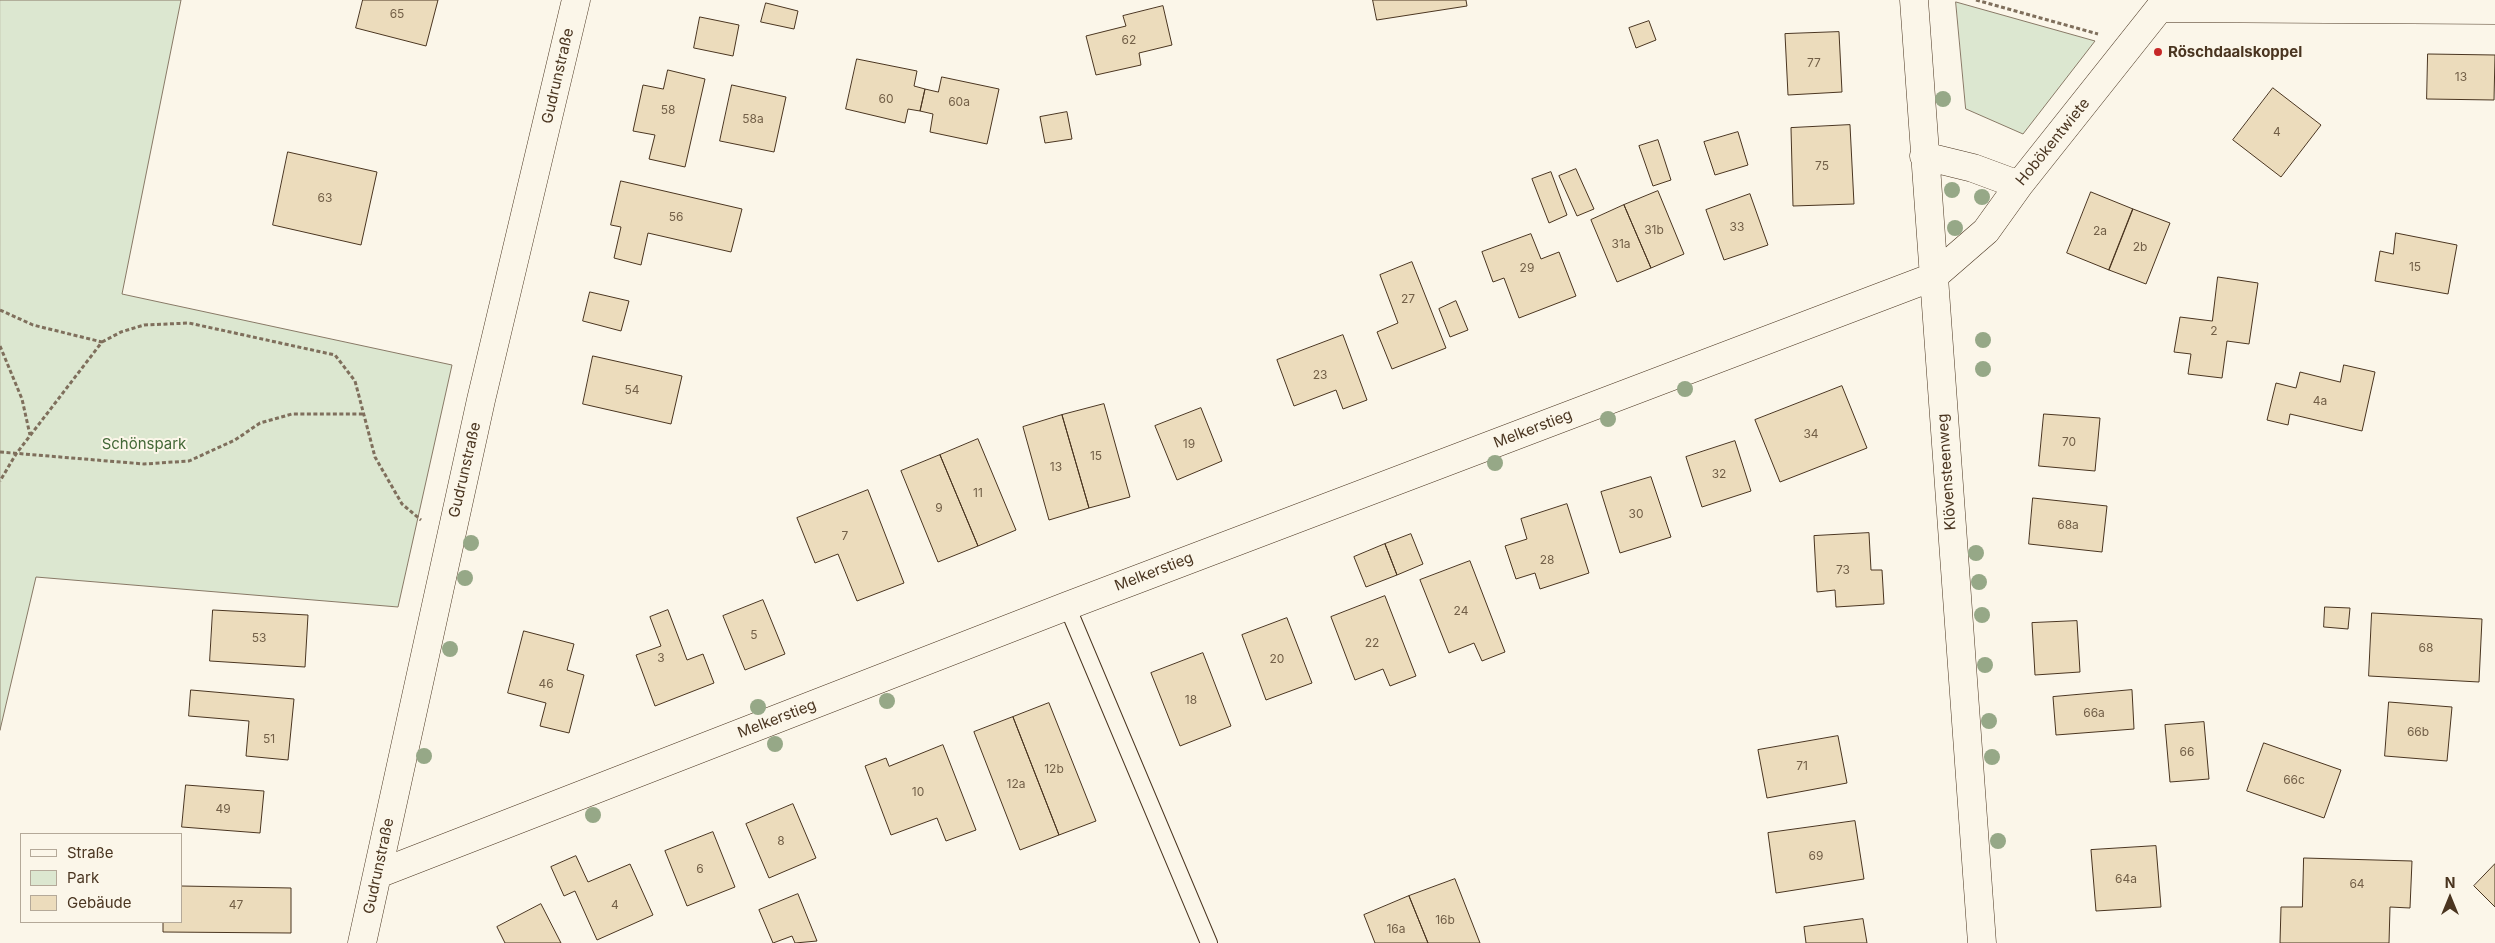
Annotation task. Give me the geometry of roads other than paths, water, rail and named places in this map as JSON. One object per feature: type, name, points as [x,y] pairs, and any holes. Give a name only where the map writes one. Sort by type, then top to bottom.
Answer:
[{"type":"street","name":"Gudrunstraße","points":[[362,943],[448,542],[576,0]]},
{"type":"street","name":"Klövensteenweg","points":[[1914,0],[1982,943]]},
{"type":"street","points":[[2163,4],[2495,10]]},
{"type":"street","name":"Hobökentwiete","points":[[1933,277],[1986,231],[2019,184],[2163,4]]},
{"type":"street","points":[[1924,156],[1973,168],[2019,184]]},
{"type":"street","name":"Melkerstieg","points":[[378,874],[1067,606],[1933,277]]},
{"type":"lane","points":[[1067,606],[1209,943]]},
{"type":"place","name":"Röschdaalskoppel","points":[[2158,52]]},
{"type":"park label","name":"Schönspark","points":[[144,444]]}]
